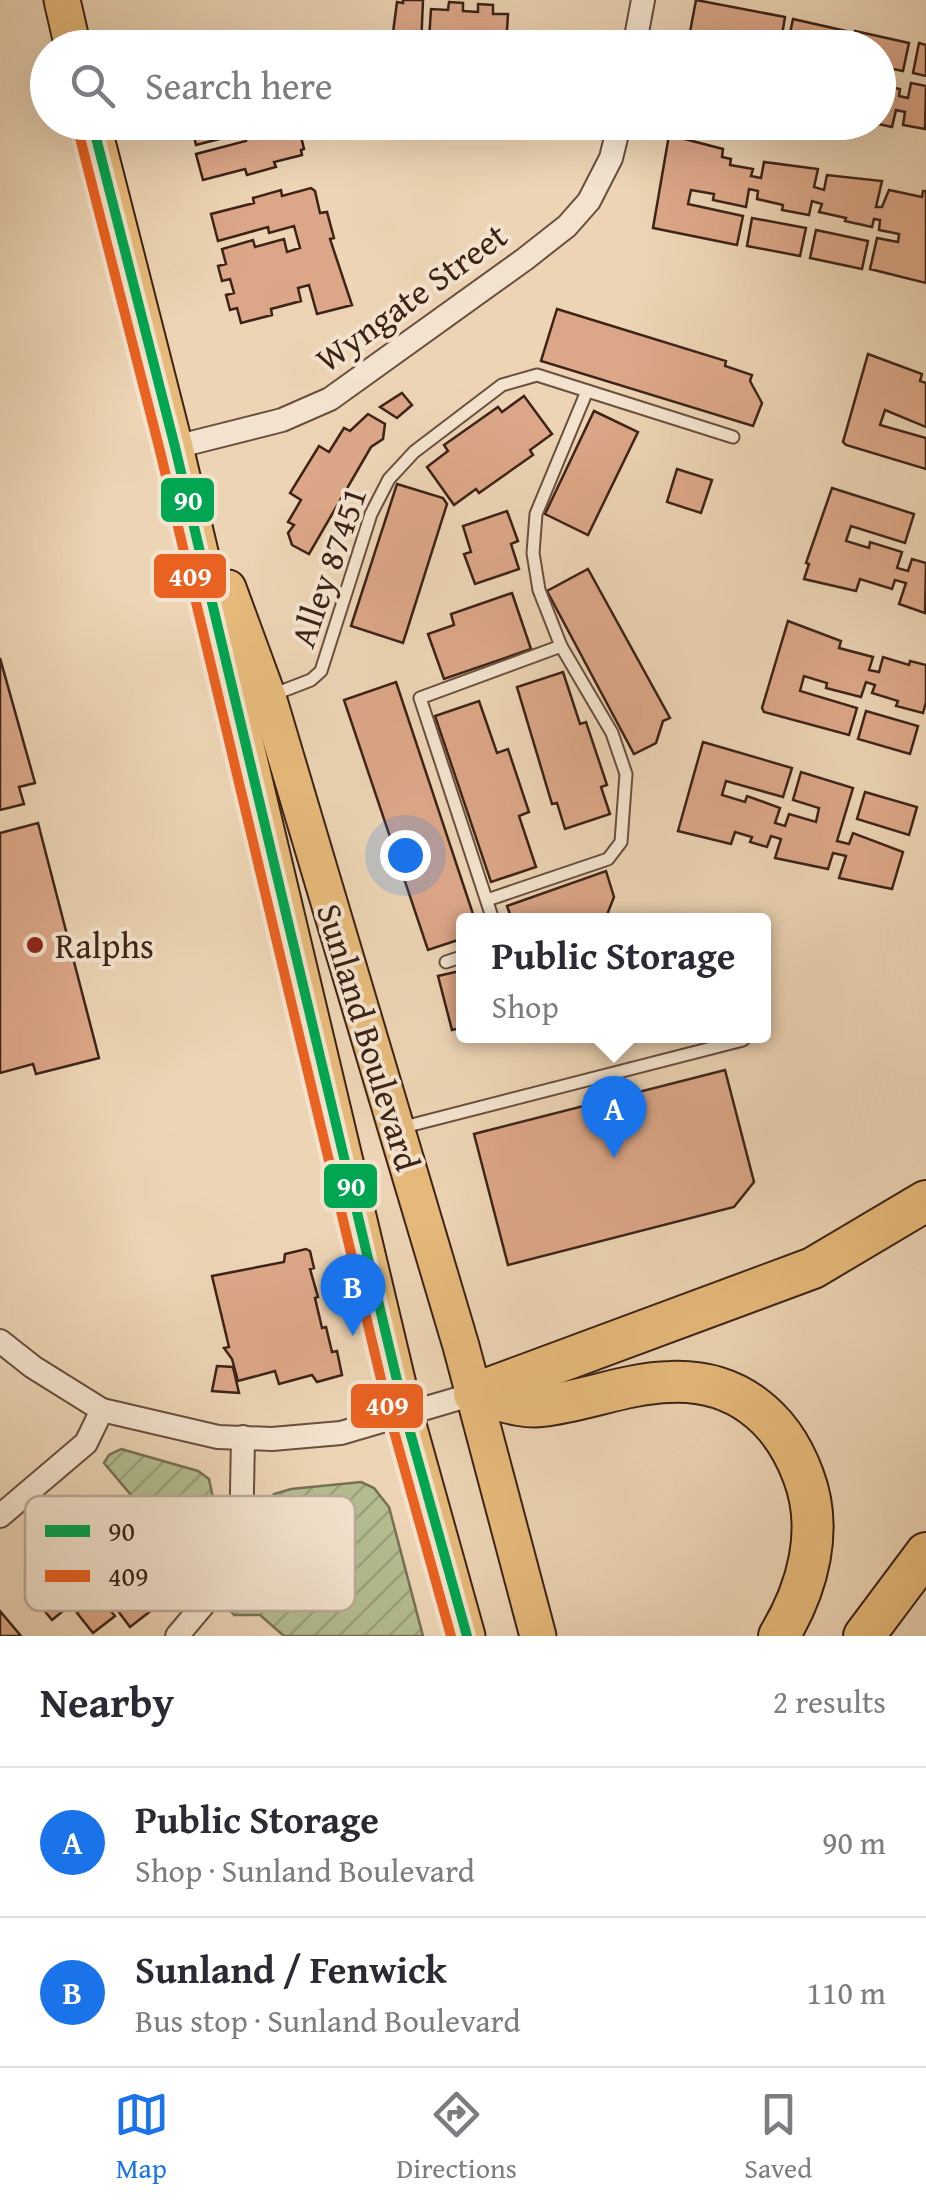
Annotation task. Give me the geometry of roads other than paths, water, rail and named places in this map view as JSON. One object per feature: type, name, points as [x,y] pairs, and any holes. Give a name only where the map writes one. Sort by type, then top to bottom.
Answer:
[{"type":"highway","points":[[474,1394],[812,1268],[926,1200]]},
{"type":"highway","points":[[474,1394],[537,1407],[686,1382],[734,1392],[759,1406],[795,1452],[807,1484],[812,1517],[811,1552],[802,1592],[779,1636]]},
{"type":"highway","points":[[864,1636],[926,1552]]},
{"type":"main road","points":[[62,0],[70,30]]},
{"type":"main road","name":"Sunland Boulevard","points":[[97,140],[175,446],[406,1414],[467,1636]]},
{"type":"main road","name":"Sunland Boulevard","points":[[175,446],[268,697],[474,1394],[538,1636]]},
{"type":"street","points":[[637,30],[643,0]]},
{"type":"street","name":"Wyngate Street","points":[[175,446],[282,420],[330,400],[568,226],[589,201],[615,140]]},
{"type":"street","points":[[0,1340],[33,1367],[102,1410],[194,1433],[272,1439],[324,1436],[474,1394]]},
{"type":"street","points":[[0,1516],[86,1443],[102,1410]]},
{"type":"street","points":[[242,1496],[243,1437]]},
{"type":"street","points":[[177,1636],[198,1611]]},
{"type":"lane","name":"Alley 87451","points":[[268,697],[321,672],[371,514],[389,479],[414,452],[502,385],[537,376],[733,437]]},
{"type":"lane","points":[[486,900],[608,859],[620,842],[626,774],[612,733],[562,646],[539,590],[533,553],[536,514],[587,391]]},
{"type":"lane","points":[[491,913],[420,698],[562,646]]},
{"type":"lane","points":[[446,962],[456,959]]},
{"type":"lane","points":[[396,1129],[731,1043]]},
{"type":"place","name":"Ralphs","points":[[35,945]]},
{"type":"place","name":"Public Storage","points":[[614,1158]]},
{"type":"place","name":"Sunland / Fenwick","points":[[353,1336]]}]
